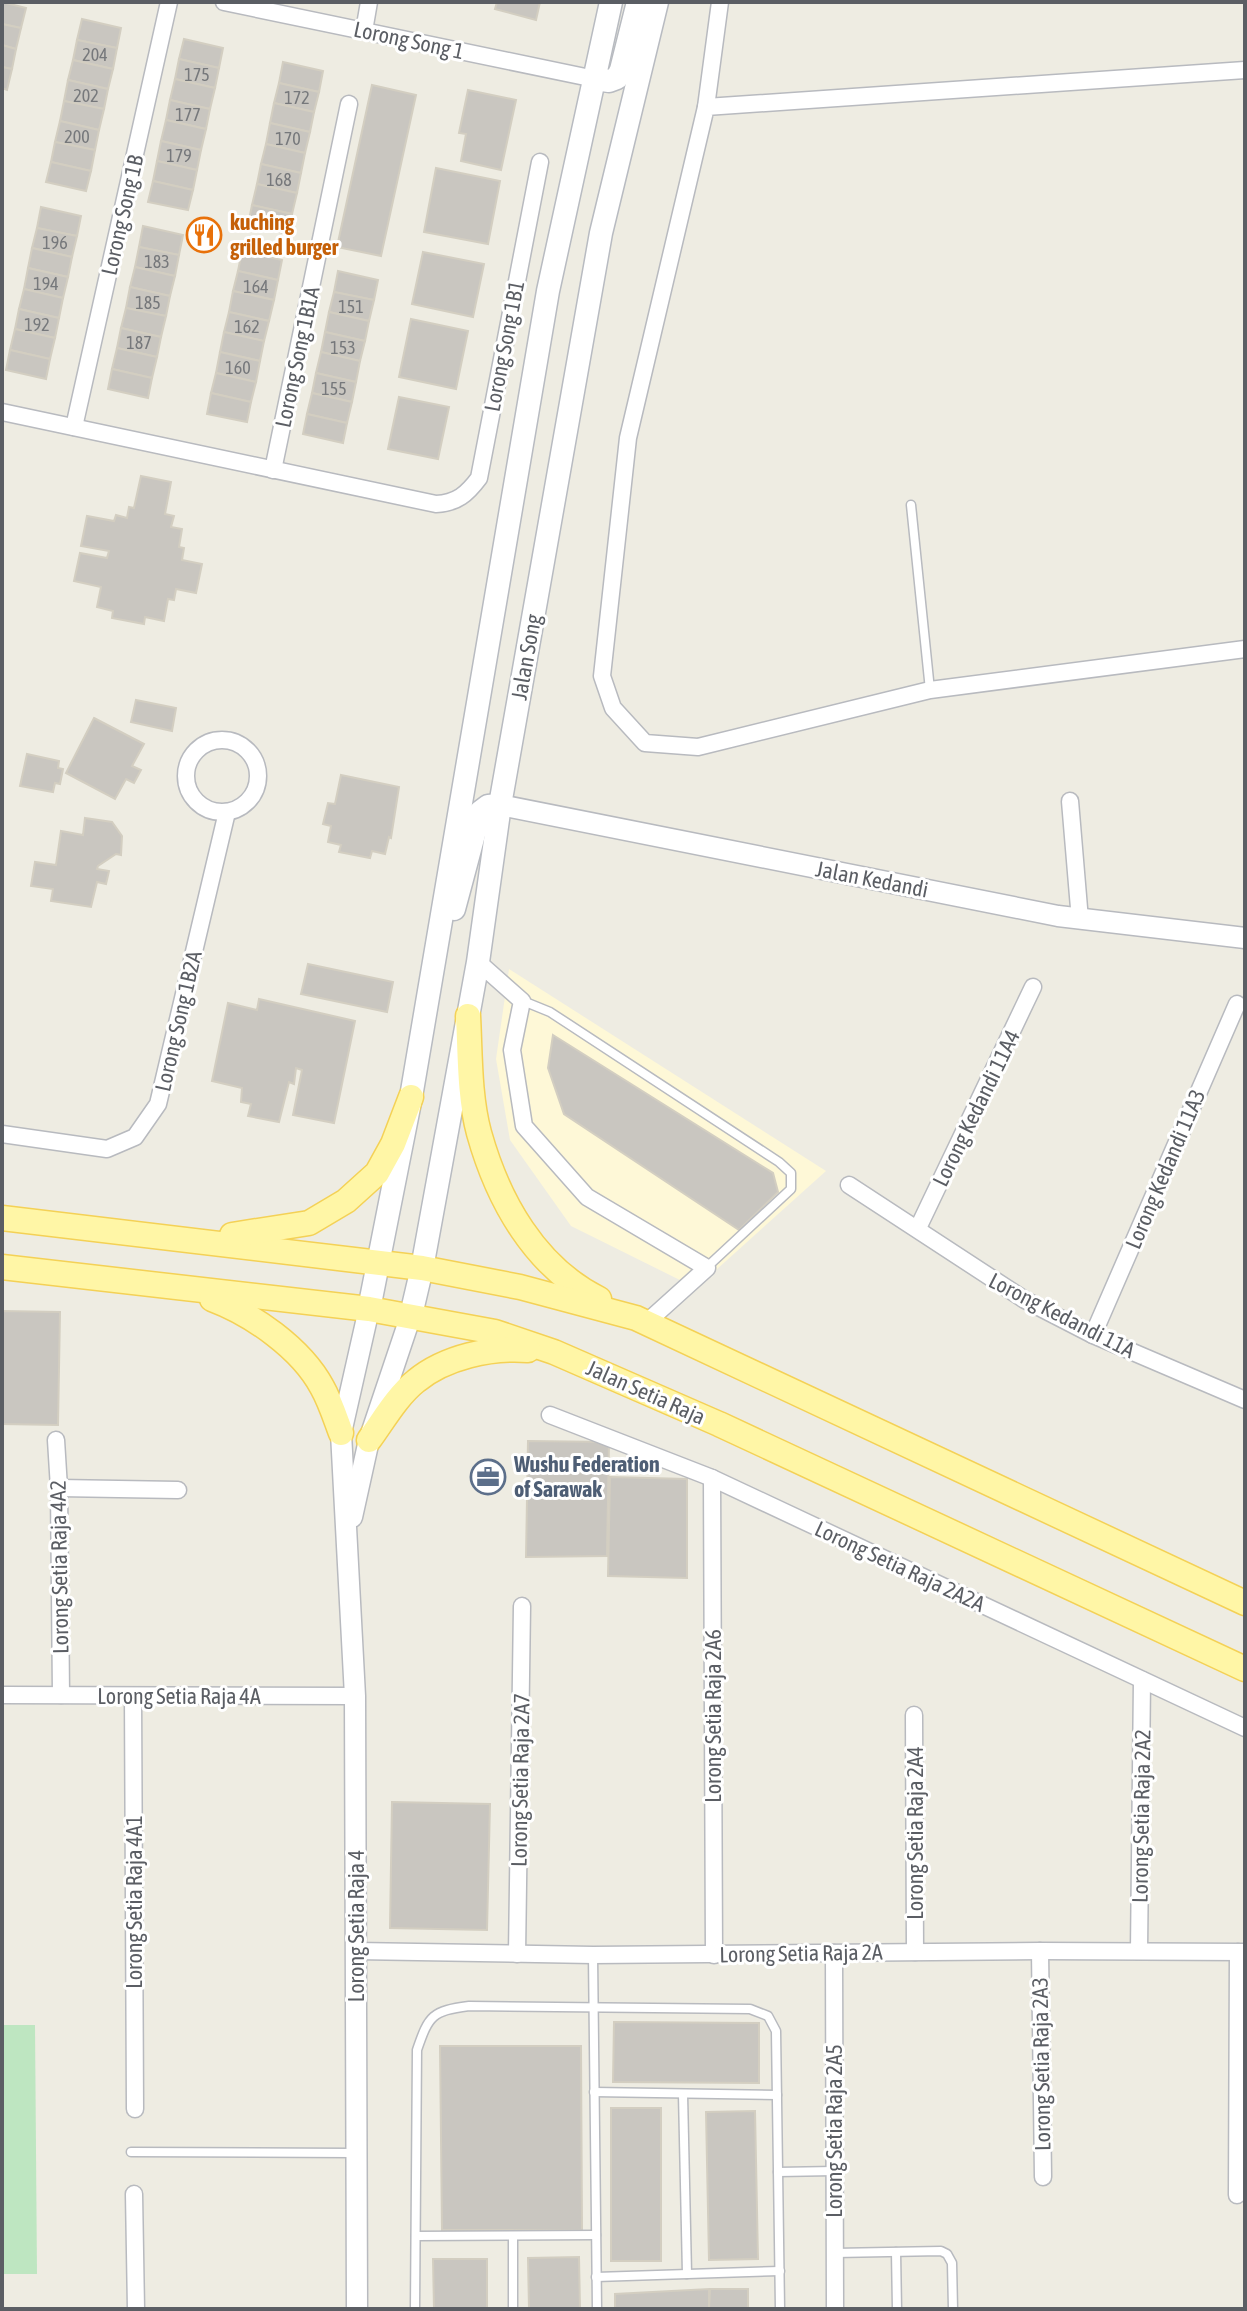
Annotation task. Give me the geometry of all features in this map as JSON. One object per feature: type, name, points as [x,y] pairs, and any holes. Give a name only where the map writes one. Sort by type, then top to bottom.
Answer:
[{"type":"main road","name":"Jalan Song","points":[[369,1309],[411,1097],[548,291],[611,2]]},
{"type":"main road","points":[[595,79],[609,81],[617,78],[638,2]]},
{"type":"main road","name":"Jalan Song","points":[[411,1315],[478,962],[500,805],[601,233],[657,2]]},
{"type":"main road","points":[[433,967],[460,893],[480,812],[488,806],[500,805]]},
{"type":"main road","points":[[468,1016],[473,1099],[479,1133],[509,1211],[541,1254],[573,1286],[1245,1603]]},
{"type":"main road","points":[[190,1240],[309,1223],[346,1201],[377,1173],[393,1144],[411,1097]]},
{"type":"main road","points":[[2,1218],[422,1268],[520,1287],[641,1320]]},
{"type":"main road","name":"Jalan Setia Raja","points":[[2,1267],[369,1309],[495,1332],[554,1352],[719,1424],[1245,1669]]},
{"type":"main road","points":[[184,1289],[252,1317],[276,1336],[321,1384],[341,1433]]},
{"type":"main road","points":[[369,1440],[416,1381],[454,1360],[487,1351],[522,1349],[554,1352]]},
{"type":"street","name":"Lorong Song 1B","points":[[74,427],[169,2]]},
{"type":"street","name":"Lorong Song 1","points":[[224,2],[595,79]]},
{"type":"street","points":[[364,31],[369,2]]},
{"type":"street","points":[[720,2],[706,107],[628,438],[602,676],[613,708],[645,743],[698,747],[930,690],[1245,649]]},
{"type":"street","points":[[706,107],[1245,70]]},
{"type":"street","name":"Lorong Song 1B1A","points":[[273,470],[349,104]]},
{"type":"street","name":"Lorong Song 1B1","points":[[273,470],[436,504],[459,499],[469,491],[479,478],[540,162]]},
{"type":"street","points":[[2,412],[273,470]]},
{"type":"street","points":[[218,739],[238,743],[254,758],[258,769],[255,792],[238,809],[227,812],[206,809],[197,802],[186,781],[190,758],[198,748],[218,739]]},
{"type":"street","points":[[1070,801],[1080,920]]},
{"type":"street","name":"Jalan Kedandi","points":[[500,805],[1080,920],[1245,938]]},
{"type":"street","name":"Lorong Song 1B2A","points":[[2,1134],[107,1149],[135,1137],[158,1104],[227,812]]},
{"type":"street","points":[[478,962],[522,1001],[512,1050],[524,1126],[587,1197],[707,1268],[641,1320]]},
{"type":"street","name":"Lorong Kedandi 11A4","points":[[918,1228],[1033,987]]},
{"type":"street","name":"Lorong Kedandi 11A3","points":[[1093,1335],[1237,1004]]},
{"type":"street","name":"Lorong Kedandi 11A","points":[[849,1185],[1025,1300],[1093,1335],[1245,1400]]},
{"type":"street","name":"Lorong Setia Raja 4","points":[[357,2309],[355,1696],[341,1433],[369,1309]]},
{"type":"street","name":"Lorong Setia Raja 4","points":[[347,1544],[369,1440],[411,1315]]},
{"type":"street","name":"Lorong Setia Raja 2A2A","points":[[550,1415],[712,1478],[1245,1728]]},
{"type":"street","name":"Lorong Setia Raja 4A2","points":[[56,1440],[61,1695]]},
{"type":"street","name":"Lorong Setia Raja 2A6","points":[[712,1478],[714,1955]]},
{"type":"street","points":[[59,1488],[178,1490]]},
{"type":"street","name":"Lorong Setia Raja 2A7","points":[[517,1954],[522,1606]]},
{"type":"street","name":"Lorong Setia Raja 2A2","points":[[1139,1951],[1142,1680]]},
{"type":"street","name":"Lorong Setia Raja 4A","points":[[2,1695],[355,1696]]},
{"type":"street","name":"Lorong Setia Raja 4A1","points":[[133,1696],[135,2109]]},
{"type":"street","name":"Lorong Setia Raja 2A4","points":[[914,1715],[915,1952]]},
{"type":"street","name":"Lorong Setia Raja 2A","points":[[356,1951],[593,1955],[1242,1952]]},
{"type":"street","name":"Lorong Setia Raja 2A3","points":[[1040,1951],[1043,2177]]},
{"type":"street","points":[[1237,2195],[1242,1952]]},
{"type":"street","name":"Lorong Setia Raja 2A5","points":[[834,1953],[835,2309]]},
{"type":"street","points":[[134,2194],[136,2309]]},
{"type":"lane","points":[[911,505],[930,690]]},
{"type":"lane","points":[[522,1001],[550,1012],[779,1162],[791,1173],[791,1189],[707,1268]]},
{"type":"lane","points":[[593,1955],[597,2309]]},
{"type":"lane","points":[[415,2309],[417,2050],[427,2022],[445,2009],[469,2006],[750,2009],[768,2016],[776,2031],[780,2309]]},
{"type":"lane","points":[[594,2092],[777,2095]]},
{"type":"lane","points":[[683,2094],[687,2274]]},
{"type":"lane","points":[[131,2152],[356,2153]]},
{"type":"lane","points":[[778,2172],[834,2171]]},
{"type":"lane","points":[[416,2236],[596,2235]]},
{"type":"lane","points":[[513,2236],[513,2309]]},
{"type":"lane","points":[[835,2253],[941,2251],[952,2263],[953,2309]]},
{"type":"lane","points":[[896,2252],[897,2309]]},
{"type":"lane","points":[[596,2277],[780,2271]]},
{"type":"shaded area","points":[[509,969],[826,1171],[696,1288],[571,1226],[510,1140],[496,1059]]},
{"type":"green space","points":[[2,2025],[35,2025],[37,2274],[2,2274]]},
{"type":"building","points":[[2,2],[26,8],[21,28],[2,24]]},
{"type":"building","points":[[497,2],[540,2],[536,20],[495,9]]},
{"type":"building","points":[[82,19],[121,28],[117,48],[77,40]]},
{"type":"building","points":[[2,24],[21,28],[16,49],[2,45]]},
{"type":"building","points":[[184,39],[223,48],[219,68],[179,59]]},
{"type":"building","points":[[77,40],[117,48],[113,69],[73,60]]},
{"type":"building","points":[[2,45],[16,49],[12,69],[2,67]]},
{"type":"building","points":[[179,59],[219,68],[215,88],[175,79]]},
{"type":"building","points":[[73,60],[113,69],[108,89],[68,80]]},
{"type":"building","points":[[283,62],[323,71],[319,92],[279,83]]},
{"type":"building","points":[[2,67],[12,69],[7,90],[2,88]]},
{"type":"building","points":[[175,79],[215,88],[210,109],[170,100]]},
{"type":"building","points":[[68,80],[108,89],[104,109],[64,101]]},
{"type":"building","points":[[279,83],[319,92],[314,112],[274,103]]},
{"type":"building","points":[[372,85],[416,95],[381,256],[337,247]]},
{"type":"building","points":[[468,90],[516,100],[501,170],[461,161],[466,134],[459,133]]},
{"type":"building","points":[[170,100],[210,109],[206,129],[166,120]]},
{"type":"building","points":[[64,101],[104,109],[99,130],[60,121]]},
{"type":"building","points":[[274,103],[314,112],[310,132],[270,123]]},
{"type":"building","points":[[166,120],[206,129],[201,150],[161,141]]},
{"type":"building","points":[[60,121],[99,130],[95,150],[55,142]]},
{"type":"building","points":[[270,123],[310,132],[305,153],[266,144]]},
{"type":"building","points":[[161,141],[201,150],[197,170],[157,161]]},
{"type":"building","points":[[55,142],[95,150],[91,171],[51,162]]},
{"type":"building","points":[[266,144],[305,153],[301,173],[261,164]]},
{"type":"building","points":[[157,161],[197,170],[193,190],[153,181]]},
{"type":"building","points":[[51,162],[91,171],[86,191],[46,182]]},
{"type":"building","points":[[261,164],[301,173],[297,193],[257,184]]},
{"type":"building","points":[[436,168],[500,181],[488,244],[424,232]]},
{"type":"building","points":[[153,181],[193,190],[188,210],[148,202]]},
{"type":"building","points":[[257,184],[297,193],[292,214],[252,205]]},
{"type":"building","points":[[252,205],[292,214],[288,234],[248,225]]},
{"type":"building","points":[[41,207],[81,216],[77,236],[37,228]]},
{"type":"building","points":[[143,226],[183,235],[179,255],[139,247]]},
{"type":"building","points":[[37,228],[77,236],[72,257],[32,248]]},
{"type":"building","points":[[139,247],[179,255],[175,276],[135,267]]},
{"type":"building","points":[[32,248],[72,257],[68,277],[28,268]]},
{"type":"building","points":[[242,251],[282,260],[278,280],[238,271]]},
{"type":"building","points":[[423,252],[484,264],[473,317],[412,304]]},
{"type":"building","points":[[135,267],[175,276],[170,296],[130,287]]},
{"type":"building","points":[[28,268],[68,277],[63,298],[24,289]]},
{"type":"building","points":[[238,271],[278,280],[274,300],[233,291]]},
{"type":"building","points":[[338,271],[378,280],[374,300],[334,292]]},
{"type":"building","points":[[130,287],[170,296],[166,316],[126,308]]},
{"type":"building","points":[[24,289],[63,298],[59,318],[19,309]]},
{"type":"building","points":[[233,291],[274,300],[269,321],[229,312]]},
{"type":"building","points":[[334,292],[374,300],[369,321],[329,312]]},
{"type":"building","points":[[126,308],[166,316],[161,337],[121,328]]},
{"type":"building","points":[[19,309],[59,318],[55,338],[15,329]]},
{"type":"building","points":[[229,312],[269,321],[264,341],[224,332]]},
{"type":"building","points":[[329,312],[369,321],[365,341],[325,332]]},
{"type":"building","points":[[411,319],[468,331],[456,389],[399,377]]},
{"type":"building","points":[[121,328],[161,337],[157,357],[117,348]]},
{"type":"building","points":[[15,329],[55,338],[50,359],[10,350]]},
{"type":"building","points":[[224,332],[264,341],[260,361],[220,352]]},
{"type":"building","points":[[325,332],[365,341],[360,361],[321,352]]},
{"type":"building","points":[[117,348],[157,357],[152,378],[112,369]]},
{"type":"building","points":[[10,350],[50,359],[46,379],[6,370]]},
{"type":"building","points":[[220,352],[260,361],[256,382],[216,373]]},
{"type":"building","points":[[321,352],[360,361],[356,382],[316,373]]},
{"type":"building","points":[[112,369],[152,378],[148,398],[108,389]]},
{"type":"building","points":[[216,373],[256,382],[251,402],[211,393]]},
{"type":"building","points":[[316,373],[356,382],[352,402],[312,393]]},
{"type":"building","points":[[211,393],[251,402],[247,422],[207,414]]},
{"type":"building","points":[[312,393],[352,402],[347,423],[307,414]]},
{"type":"building","points":[[399,397],[449,407],[438,459],[388,449]]},
{"type":"building","points":[[307,414],[347,423],[343,443],[303,434]]},
{"type":"building","points":[[141,476],[171,482],[165,514],[174,516],[171,527],[182,529],[179,547],[184,548],[182,560],[202,564],[196,593],[176,589],[174,600],[168,599],[164,621],[145,617],[144,624],[112,618],[113,611],[97,607],[101,587],[74,581],[80,553],[107,558],[109,551],[81,546],[87,516],[114,521],[116,515],[127,518],[129,507],[134,508]]},
{"type":"building","points":[[136,700],[176,708],[172,731],[131,722]]},
{"type":"building","points":[[94,718],[144,744],[132,766],[141,770],[134,783],[126,779],[115,799],[66,773]]},
{"type":"building","points":[[27,754],[59,761],[58,768],[63,769],[60,784],[55,783],[53,792],[20,786]]},
{"type":"building","points":[[341,775],[399,787],[391,838],[385,854],[372,851],[370,858],[339,852],[341,845],[328,842],[331,826],[323,824],[328,803],[335,804]]},
{"type":"building","points":[[85,818],[112,822],[122,836],[121,855],[116,854],[98,866],[97,869],[109,871],[106,884],[97,882],[91,907],[51,901],[53,889],[31,886],[35,862],[56,865],[61,831],[83,835]]},
{"type":"building","points":[[308,964],[393,982],[387,1012],[301,994]]},
{"type":"building","points":[[259,999],[355,1021],[334,1123],[293,1115],[302,1070],[296,1068],[294,1084],[289,1082],[279,1122],[248,1116],[251,1104],[241,1102],[242,1088],[212,1081],[228,1003],[257,1010]]},
{"type":"building","points":[[553,1035],[773,1173],[778,1192],[739,1230],[564,1114],[548,1068]]},
{"type":"building","points":[[2,1311],[60,1312],[58,1425],[2,1424]]},
{"type":"building","points":[[528,1441],[609,1442],[607,1556],[526,1557]]},
{"type":"building","points":[[610,1477],[687,1479],[687,1578],[608,1576]]},
{"type":"building","points":[[392,1802],[490,1804],[487,1930],[390,1928]]},
{"type":"building","points":[[614,2022],[759,2023],[759,2083],[613,2082]]},
{"type":"building","points":[[440,2046],[581,2046],[582,2230],[442,2230]]},
{"type":"building","points":[[611,2108],[661,2108],[661,2261],[611,2261]]},
{"type":"building","points":[[755,2111],[758,2259],[709,2260],[706,2112]]},
{"type":"building","points":[[579,2257],[580,2309],[529,2309],[528,2258]]},
{"type":"building","points":[[433,2259],[487,2259],[487,2309],[434,2309]]},
{"type":"building","points":[[709,2289],[709,2309],[615,2309],[615,2294]]},
{"type":"building","points":[[710,2289],[748,2289],[748,2309],[709,2309]]},
{"type":"place","name":"kuching grilled burger","points":[[204,235]]},
{"type":"place","name":"Wushu Federation of Sarawak","points":[[488,1477]]}]
